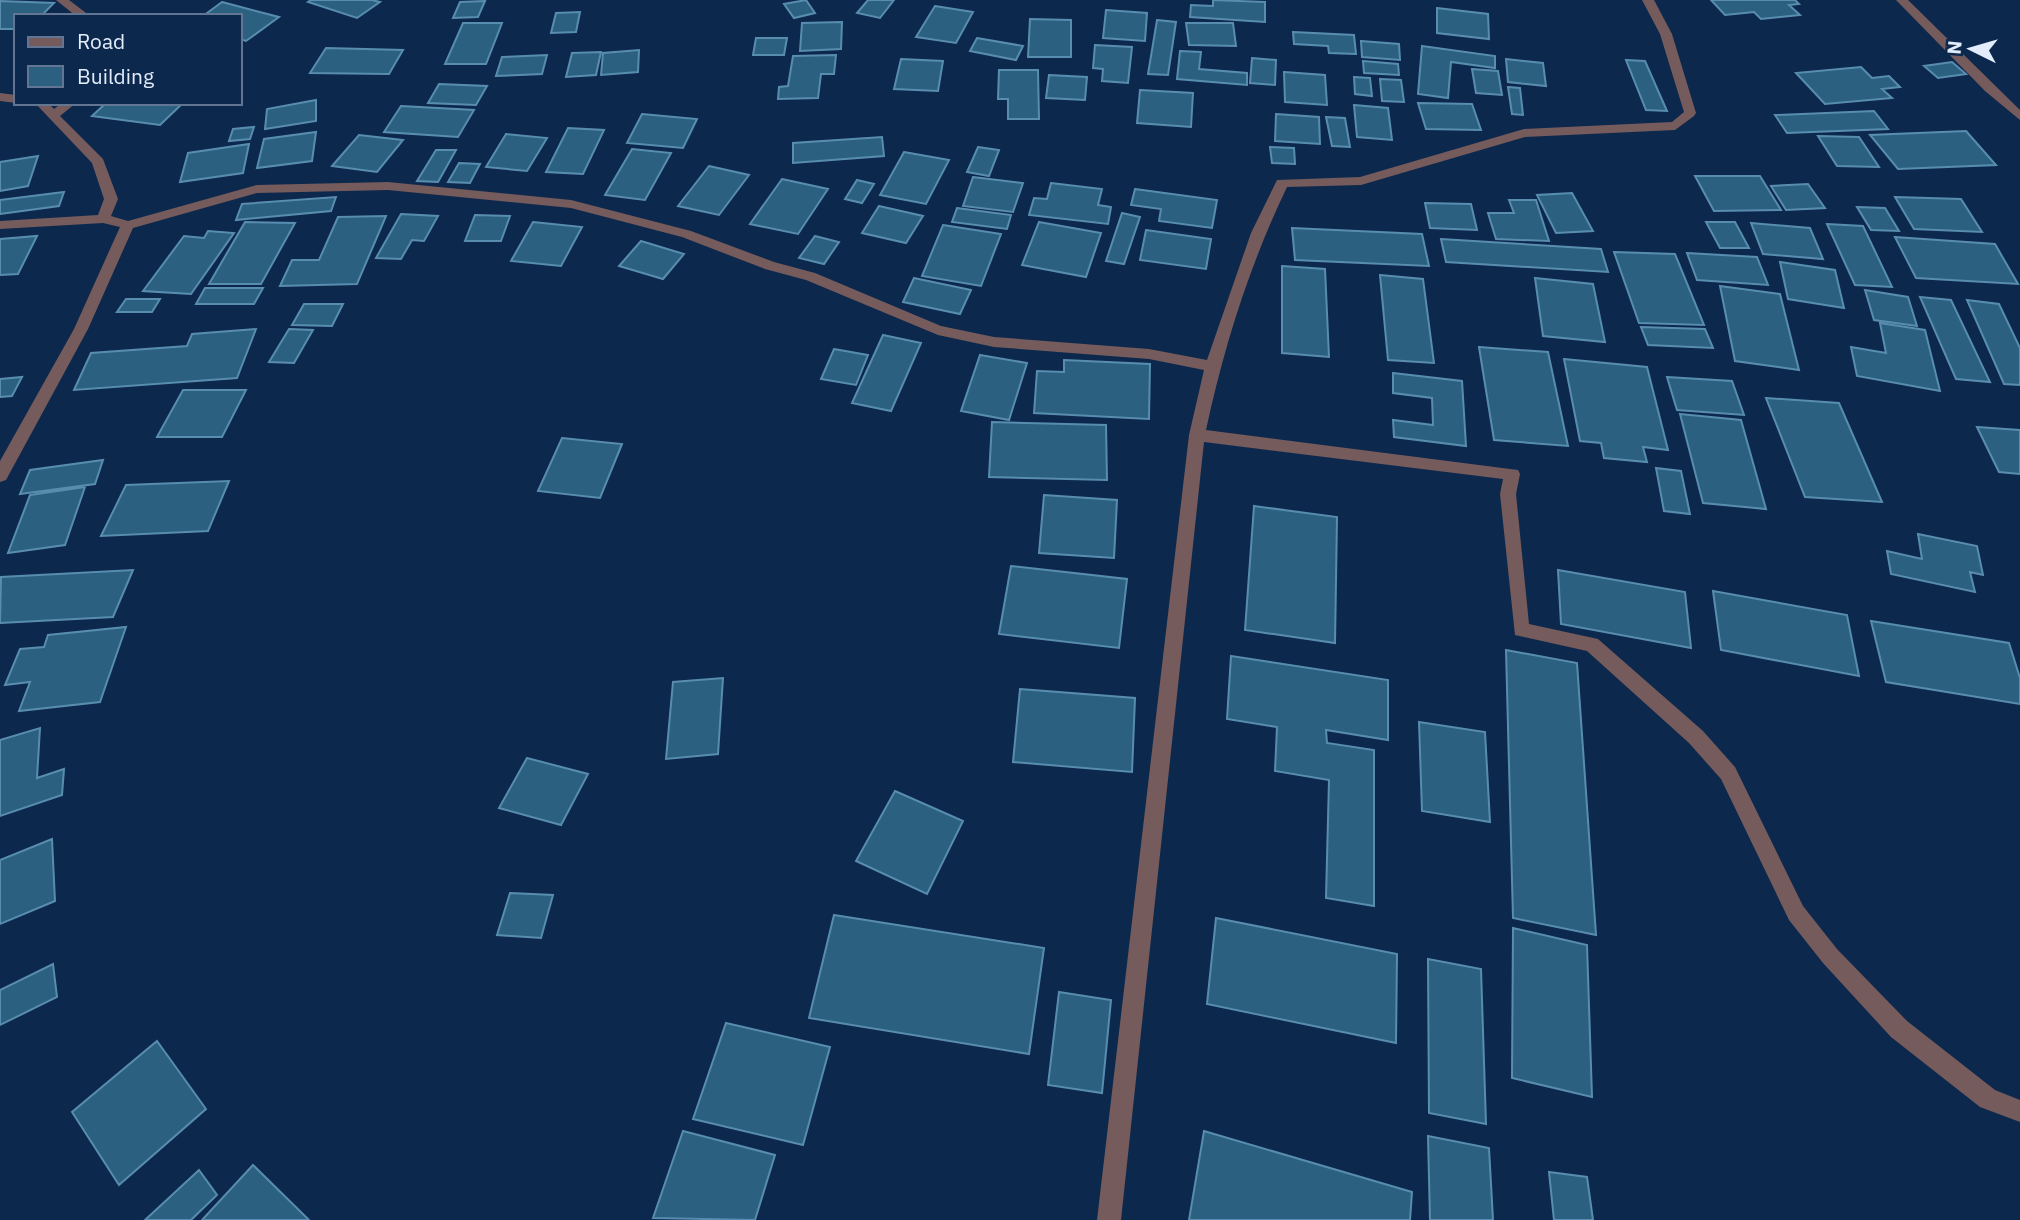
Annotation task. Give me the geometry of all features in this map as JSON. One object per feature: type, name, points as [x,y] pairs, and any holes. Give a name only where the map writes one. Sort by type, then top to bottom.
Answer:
[{"type":"street","points":[[62,0],[81,14]]},
{"type":"street","points":[[1109,1220],[1197,435],[1212,366],[1258,233],[1282,183],[1361,181],[1524,133],[1675,126],[1690,113],[1666,34],[1647,0]]},
{"type":"street","points":[[1902,0],[1947,43],[1982,84],[2020,116]]},
{"type":"street","points":[[43,105],[98,162],[111,199],[103,219]]},
{"type":"street","points":[[53,115],[67,105]]},
{"type":"street","points":[[0,225],[103,219],[128,225],[257,189],[387,186],[571,204],[687,234],[770,266],[810,276],[938,330],[994,342],[1149,354],[1212,366]]},
{"type":"street","points":[[0,476],[81,329],[128,225]]},
{"type":"street","points":[[1197,435],[1512,474],[1508,494],[1521,630],[1592,644],[1696,737],[1728,773],[1796,913],[1830,956],[1899,1029],[1988,1099],[2020,1111]]},
{"type":"building","points":[[806,0],[815,13],[794,18],[784,4]]},
{"type":"building","points":[[868,0],[894,0],[880,18],[857,13]]},
{"type":"building","points":[[1213,0],[1265,2],[1265,22],[1190,17],[1191,5],[1213,6]]},
{"type":"building","points":[[1711,0],[1795,0],[1799,4],[1789,5],[1800,15],[1761,19],[1754,12],[1725,15]]},
{"type":"building","points":[[0,1],[54,3],[43,14],[14,14],[14,29],[0,29]]},
{"type":"building","points":[[485,1],[478,17],[453,18],[460,2]]},
{"type":"building","points":[[222,2],[279,17],[246,41],[242,40],[242,14],[206,14]]},
{"type":"building","points":[[308,2],[380,2],[357,18]]},
{"type":"building","points":[[935,6],[973,12],[956,43],[916,37]]},
{"type":"building","points":[[1437,8],[1488,14],[1489,39],[1437,33]]},
{"type":"building","points":[[1106,10],[1147,13],[1145,41],[1103,38]]},
{"type":"building","points":[[580,12],[576,32],[551,33],[556,13]]},
{"type":"building","points":[[1030,19],[1071,20],[1071,57],[1028,57]]},
{"type":"building","points":[[1157,20],[1176,22],[1168,75],[1148,74]]},
{"type":"building","points":[[842,22],[841,49],[800,51],[802,23]]},
{"type":"building","points":[[463,23],[502,23],[486,64],[445,64]]},
{"type":"building","points":[[1186,23],[1233,23],[1236,46],[1189,45]]},
{"type":"building","points":[[1293,32],[1354,35],[1356,54],[1329,53],[1328,46],[1294,44]]},
{"type":"building","points":[[756,38],[787,38],[784,55],[753,55]]},
{"type":"building","points":[[977,38],[1023,46],[1016,60],[970,51]]},
{"type":"building","points":[[1361,41],[1399,44],[1400,60],[1362,57]]},
{"type":"building","points":[[1095,45],[1132,47],[1128,83],[1102,81],[1103,69],[1093,68]]},
{"type":"building","points":[[1422,46],[1495,56],[1495,68],[1451,62],[1448,98],[1418,94]]},
{"type":"building","points":[[326,48],[403,50],[389,74],[310,73]]},
{"type":"building","points":[[639,50],[638,72],[601,75],[603,53]]},
{"type":"building","points":[[1180,51],[1201,52],[1199,69],[1247,73],[1247,85],[1177,79]]},
{"type":"building","points":[[601,52],[596,75],[566,77],[572,53]]},
{"type":"building","points":[[547,55],[542,74],[496,76],[502,57]]},
{"type":"building","points":[[836,55],[834,74],[821,74],[818,98],[778,99],[779,87],[788,86],[793,56]]},
{"type":"building","points":[[1252,58],[1276,60],[1275,85],[1250,83]]},
{"type":"building","points":[[901,59],[943,61],[938,91],[894,89]]},
{"type":"building","points":[[1506,59],[1543,63],[1546,86],[1508,82]]},
{"type":"building","points":[[1626,60],[1645,61],[1667,111],[1646,110]]},
{"type":"building","points":[[1363,61],[1398,64],[1399,75],[1364,73]]},
{"type":"building","points":[[1952,62],[1966,74],[1938,78],[1924,66]]},
{"type":"building","points":[[1861,67],[1872,78],[1889,76],[1900,87],[1882,89],[1892,98],[1825,104],[1796,73]]},
{"type":"building","points":[[1472,69],[1498,71],[1502,95],[1476,93]]},
{"type":"building","points":[[999,70],[1038,70],[1039,119],[1008,119],[1008,99],[998,99]]},
{"type":"building","points":[[1284,72],[1325,75],[1327,105],[1285,102]]},
{"type":"building","points":[[1049,75],[1087,77],[1085,100],[1046,98]]},
{"type":"building","points":[[1354,77],[1370,78],[1372,96],[1355,94]]},
{"type":"building","points":[[1380,79],[1401,80],[1404,102],[1382,101]]},
{"type":"building","points":[[439,84],[487,86],[476,105],[428,103]]},
{"type":"building","points":[[1508,87],[1520,88],[1523,115],[1512,114]]},
{"type":"building","points":[[1140,90],[1193,93],[1191,127],[1137,123]]},
{"type":"building","points":[[316,100],[316,121],[265,129],[267,109]]},
{"type":"building","points":[[1418,103],[1472,104],[1481,130],[1426,129]]},
{"type":"building","points":[[104,105],[181,105],[160,125],[92,116]]},
{"type":"building","points":[[1354,105],[1388,108],[1392,140],[1357,137]]},
{"type":"building","points":[[401,106],[474,110],[458,137],[384,132]]},
{"type":"building","points":[[1874,111],[1888,129],[1787,133],[1775,115]]},
{"type":"building","points":[[642,114],[697,119],[683,148],[627,143]]},
{"type":"building","points":[[1276,114],[1319,117],[1320,144],[1275,141]]},
{"type":"building","points":[[1326,117],[1345,118],[1350,147],[1332,146]]},
{"type":"building","points":[[254,127],[250,139],[229,141],[233,129]]},
{"type":"building","points":[[568,128],[604,130],[583,174],[546,172]]},
{"type":"building","points":[[1966,131],[1996,165],[1898,169],[1870,135]]},
{"type":"building","points":[[316,132],[312,161],[257,168],[264,139]]},
{"type":"building","points":[[506,134],[547,138],[527,171],[486,167]]},
{"type":"building","points":[[359,135],[403,140],[377,172],[332,166]]},
{"type":"building","points":[[1818,136],[1859,137],[1879,167],[1837,166]]},
{"type":"building","points":[[882,137],[884,156],[793,163],[793,143]]},
{"type":"building","points":[[249,144],[243,173],[180,182],[188,153]]},
{"type":"building","points":[[978,147],[999,150],[989,176],[967,172]]},
{"type":"building","points":[[1270,147],[1294,148],[1295,164],[1272,163]]},
{"type":"building","points":[[632,149],[671,153],[645,200],[605,195]]},
{"type":"building","points":[[436,150],[456,150],[438,182],[417,181]]},
{"type":"building","points":[[904,152],[949,160],[926,204],[880,195]]},
{"type":"building","points":[[38,156],[28,186],[0,191],[0,162]]},
{"type":"building","points":[[459,163],[480,164],[470,183],[448,182]]},
{"type":"building","points":[[709,166],[749,175],[719,215],[678,206]]},
{"type":"building","points":[[1695,176],[1760,176],[1781,210],[1714,211]]},
{"type":"building","points":[[973,177],[1023,183],[1013,212],[963,206]]},
{"type":"building","points":[[782,179],[828,189],[798,234],[750,224]]},
{"type":"building","points":[[857,180],[874,184],[862,203],[845,199]]},
{"type":"building","points":[[1051,183],[1102,189],[1098,205],[1111,207],[1108,224],[1029,215],[1034,198],[1047,199]]},
{"type":"building","points":[[1808,184],[1825,208],[1786,210],[1771,186]]},
{"type":"building","points":[[1135,189],[1217,200],[1212,228],[1159,221],[1161,209],[1131,205]]},
{"type":"building","points":[[64,192],[59,206],[0,214],[0,200]]},
{"type":"building","points":[[1572,193],[1593,231],[1556,233],[1537,195]]},
{"type":"building","points":[[336,197],[331,211],[236,220],[242,204]]},
{"type":"building","points":[[1895,197],[1961,199],[1982,232],[1914,229]]},
{"type":"building","points":[[1509,200],[1536,200],[1549,241],[1496,239],[1488,213],[1514,213]]},
{"type":"building","points":[[1425,203],[1471,204],[1477,230],[1430,228]]},
{"type":"building","points":[[879,206],[923,216],[906,243],[862,233]]},
{"type":"building","points":[[1857,207],[1885,208],[1899,231],[1871,230]]},
{"type":"building","points":[[957,208],[1011,215],[1007,229],[952,222]]},
{"type":"building","points":[[1122,213],[1140,217],[1124,264],[1106,261]]},
{"type":"building","points":[[401,214],[438,216],[424,241],[412,240],[401,259],[376,258]]},
{"type":"building","points":[[475,215],[510,216],[501,241],[465,241]]},
{"type":"building","points":[[386,216],[357,284],[280,286],[292,260],[319,260],[338,217]]},
{"type":"building","points":[[245,222],[295,223],[261,284],[209,284]]},
{"type":"building","points":[[533,222],[582,227],[561,266],[511,261]]},
{"type":"building","points":[[1039,222],[1101,233],[1086,277],[1022,265]]},
{"type":"building","points":[[1706,222],[1735,222],[1749,248],[1720,248]]},
{"type":"building","points":[[1751,223],[1810,228],[1823,259],[1763,254]]},
{"type":"building","points":[[1827,224],[1863,226],[1892,287],[1855,285]]},
{"type":"building","points":[[943,225],[1001,234],[981,286],[922,276]]},
{"type":"building","points":[[1292,228],[1422,234],[1429,266],[1295,260]]},
{"type":"building","points":[[1146,230],[1211,239],[1206,269],[1140,260]]},
{"type":"building","points":[[208,231],[234,233],[191,294],[143,291],[184,236],[204,238]]},
{"type":"building","points":[[37,236],[18,274],[0,275],[0,239]]},
{"type":"building","points":[[815,236],[839,242],[824,264],[799,258]]},
{"type":"building","points":[[1895,237],[1995,244],[2018,284],[1916,278]]},
{"type":"building","points":[[1441,239],[1601,249],[1608,272],[1446,262]]},
{"type":"building","points":[[641,241],[684,254],[663,279],[619,266]]},
{"type":"building","points":[[1614,252],[1675,254],[1704,325],[1639,323]]},
{"type":"building","points":[[1687,253],[1757,257],[1768,285],[1697,280]]},
{"type":"building","points":[[1780,262],[1835,270],[1844,308],[1788,299]]},
{"type":"building","points":[[1282,266],[1325,269],[1329,357],[1282,353]]},
{"type":"building","points":[[1380,275],[1423,279],[1434,363],[1388,360]]},
{"type":"building","points":[[914,278],[971,290],[960,314],[903,302]]},
{"type":"building","points":[[1535,278],[1593,284],[1605,342],[1543,336]]},
{"type":"building","points":[[1720,286],[1780,294],[1799,370],[1735,361]]},
{"type":"building","points":[[205,288],[263,288],[254,304],[196,304]]},
{"type":"building","points":[[1865,290],[1908,297],[1917,326],[1874,320]]},
{"type":"building","points":[[1920,297],[1951,300],[1990,382],[1956,379]]},
{"type":"building","points":[[126,299],[160,299],[152,312],[117,312]]},
{"type":"building","points":[[1967,300],[1999,304],[2020,348],[2020,385],[2004,384]]},
{"type":"building","points":[[304,304],[343,304],[332,326],[292,325]]},
{"type":"building","points":[[1880,323],[1925,330],[1940,391],[1857,376],[1851,347],[1886,353]]},
{"type":"building","points":[[1641,327],[1705,329],[1713,348],[1648,345]]},
{"type":"building","points":[[256,329],[237,378],[74,390],[91,353],[187,346],[192,334]]},
{"type":"building","points":[[289,329],[313,330],[294,363],[269,362]]},
{"type":"building","points":[[883,335],[921,343],[891,411],[852,403]]},
{"type":"building","points":[[1479,347],[1548,352],[1568,446],[1494,440]]},
{"type":"building","points":[[834,349],[868,355],[856,385],[821,379]]},
{"type":"building","points":[[980,355],[1027,363],[1009,420],[961,411]]},
{"type":"building","points":[[1564,359],[1647,367],[1668,450],[1643,447],[1647,462],[1604,458],[1601,443],[1580,441]]},
{"type":"building","points":[[1064,360],[1150,364],[1149,419],[1034,413],[1037,371],[1064,372]]},
{"type":"building","points":[[1393,373],[1462,381],[1466,446],[1394,437],[1393,420],[1433,425],[1432,398],[1393,393]]},
{"type":"building","points":[[22,377],[12,396],[0,397],[0,379]]},
{"type":"building","points":[[1667,377],[1732,381],[1744,415],[1677,410]]},
{"type":"building","points":[[183,390],[246,390],[222,437],[157,437]]},
{"type":"building","points":[[1766,398],[1839,403],[1882,502],[1805,497]]},
{"type":"building","points":[[1680,414],[1741,420],[1766,509],[1703,503]]},
{"type":"building","points":[[992,422],[1106,425],[1107,480],[989,477]]},
{"type":"building","points":[[1977,427],[2020,430],[2020,474],[1999,472]]},
{"type":"building","points":[[562,438],[622,444],[600,498],[538,491]]},
{"type":"building","points":[[103,460],[95,484],[20,494],[30,470]]},
{"type":"building","points":[[1656,468],[1681,471],[1690,514],[1664,511]]},
{"type":"building","points":[[229,481],[208,531],[101,536],[126,485]]},
{"type":"building","points":[[85,487],[65,545],[8,553],[30,495]]},
{"type":"building","points":[[1044,495],[1117,500],[1114,558],[1039,553]]},
{"type":"building","points":[[1254,506],[1337,517],[1335,643],[1245,630]]},
{"type":"building","points":[[1918,534],[1977,546],[1983,575],[1970,572],[1975,592],[1891,574],[1887,551],[1922,559]]},
{"type":"building","points":[[1011,566],[1127,579],[1119,648],[999,634]]},
{"type":"building","points":[[133,570],[113,617],[0,623],[1,577]]},
{"type":"building","points":[[1558,570],[1685,592],[1691,648],[1561,624]]},
{"type":"building","points":[[1713,591],[1847,615],[1859,676],[1721,650]]},
{"type":"building","points":[[1871,621],[2009,643],[2020,678],[2020,704],[1886,682]]},
{"type":"building","points":[[126,627],[100,702],[19,711],[30,682],[5,685],[20,649],[44,647],[48,635]]},
{"type":"building","points":[[1506,650],[1577,663],[1596,935],[1513,918]]},
{"type":"building","points":[[1231,656],[1388,680],[1388,740],[1326,730],[1327,743],[1374,750],[1374,906],[1326,898],[1329,780],[1275,771],[1277,727],[1227,719]]},
{"type":"building","points":[[723,678],[718,754],[666,759],[673,682]]},
{"type":"building","points":[[1020,689],[1135,698],[1132,772],[1013,762]]},
{"type":"building","points":[[1419,722],[1485,732],[1490,822],[1422,811]]},
{"type":"building","points":[[40,728],[37,778],[64,769],[62,795],[0,816],[0,740]]},
{"type":"building","points":[[527,758],[588,774],[561,825],[499,808]]},
{"type":"building","points":[[895,791],[963,821],[927,894],[856,861]]},
{"type":"building","points":[[52,839],[55,901],[0,924],[0,860]]},
{"type":"building","points":[[510,893],[553,895],[541,938],[497,935]]},
{"type":"building","points":[[834,915],[1044,948],[1029,1054],[809,1018]]},
{"type":"building","points":[[1216,918],[1397,954],[1396,1043],[1207,1004]]},
{"type":"building","points":[[1513,928],[1587,945],[1592,1097],[1512,1078]]},
{"type":"building","points":[[1428,959],[1481,969],[1486,1124],[1429,1113]]},
{"type":"building","points":[[53,964],[57,997],[0,1025],[0,990]]},
{"type":"building","points":[[1059,992],[1111,1000],[1102,1093],[1048,1085]]},
{"type":"building","points":[[726,1023],[830,1047],[803,1145],[693,1119]]},
{"type":"building","points":[[157,1041],[206,1109],[119,1185],[72,1112]]},
{"type":"building","points":[[683,1131],[775,1155],[755,1220],[653,1218]]},
{"type":"building","points":[[1204,1131],[1412,1192],[1410,1220],[1189,1220]]},
{"type":"building","points":[[1428,1136],[1489,1148],[1493,1220],[1430,1220]]},
{"type":"building","points":[[253,1165],[309,1220],[202,1220]]},
{"type":"building","points":[[199,1170],[217,1195],[191,1220],[145,1220]]},
{"type":"building","points":[[1549,1172],[1587,1177],[1593,1220],[1554,1220]]}]
